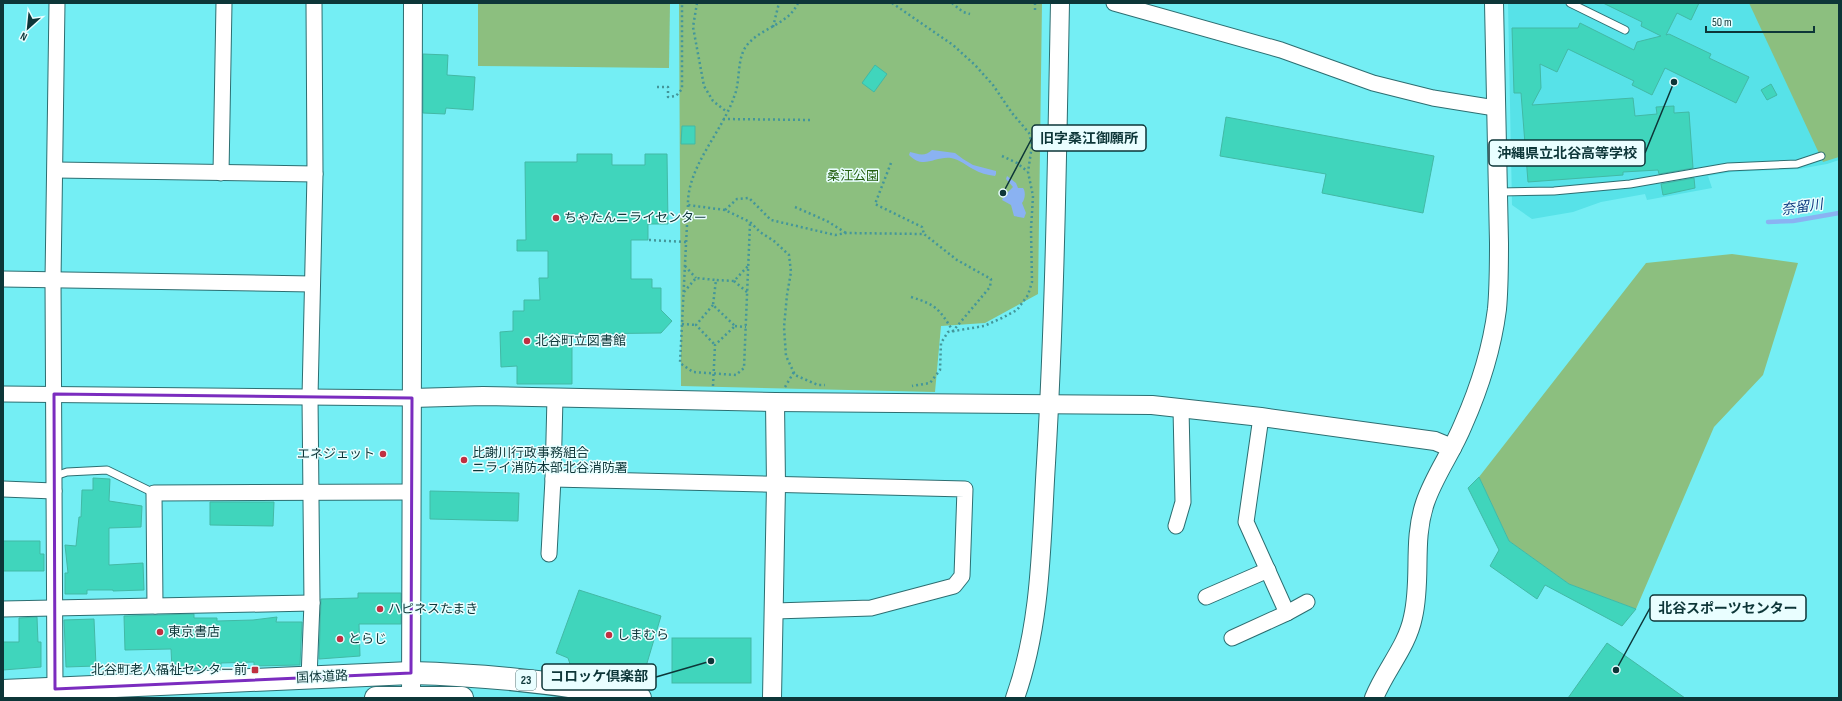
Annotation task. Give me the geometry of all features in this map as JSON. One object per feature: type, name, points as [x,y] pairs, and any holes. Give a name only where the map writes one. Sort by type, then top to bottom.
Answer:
[{"type":"main road","name":"国体道路","points":[[3,691],[55,690],[411,673],[448,674],[541,681],[640,698]]},
{"type":"main road","points":[[376,698],[462,698]]},
{"type":"street","points":[[55,690],[53,280],[56,170],[57,3]]},
{"type":"street","points":[[221,173],[224,3]]},
{"type":"street","points":[[309,678],[312,603],[310,397],[315,174],[314,3]]},
{"type":"street","points":[[411,698],[413,3]]},
{"type":"street","points":[[1015,698],[1024,672],[1038,595],[1049,406],[1056,200],[1060,3]]},
{"type":"street","points":[[1114,3],[1281,50],[1374,83],[1433,98],[1496,108]]},
{"type":"street","points":[[1374,698],[1389,667],[1405,642],[1413,619],[1416,601],[1417,540],[1420,522],[1432,485],[1452,448],[1468,413],[1480,380],[1495,323],[1499,280],[1494,3]]},
{"type":"street","points":[[56,170],[315,174]]},
{"type":"street","points":[[3,279],[312,284]]},
{"type":"street","points":[[3,394],[412,398],[779,397],[1049,406],[1121,405],[1181,408],[1261,417],[1435,441],[1452,448]]},
{"type":"street","points":[[549,554],[555,397]]},
{"type":"street","points":[[772,698],[779,397]]},
{"type":"street","points":[[1176,526],[1183,502],[1181,408]]},
{"type":"street","points":[[1261,417],[1246,522],[1288,613]]},
{"type":"street","points":[[553,479],[965,489],[962,576],[954,586],[871,608],[775,612]]},
{"type":"street","points":[[3,489],[54,491]]},
{"type":"street","points":[[155,606],[154,493],[412,492]]},
{"type":"street","points":[[1206,597],[1268,570]]},
{"type":"street","points":[[1232,638],[1288,613],[1307,602]]},
{"type":"street","points":[[3,609],[312,603]]},
{"type":"lane","points":[[1570,3],[1625,30]]},
{"type":"lane","points":[[1498,192],[1554,191],[1630,184],[1728,167],[1797,164],[1821,156]]},
{"type":"lane","points":[[55,476],[67,472],[107,470],[154,493]]},
{"type":"path","points":[[657,87],[668,87],[668,97],[676,96],[682,89],[682,3]]},
{"type":"path","points":[[697,3],[693,27],[704,86],[713,102],[727,112]]},
{"type":"path","points":[[773,27],[779,3]]},
{"type":"path","points":[[750,222],[744,368],[736,375],[693,372],[680,364],[688,205],[687,192],[696,171],[735,97],[740,60],[747,45],[759,34],[787,19],[798,3]]},
{"type":"path","points":[[892,3],[953,45],[993,85],[1012,113],[1029,133],[1032,145],[1028,172],[1033,196],[1030,229],[1032,282],[1028,295],[1017,310],[1002,318],[984,326],[948,332],[942,343],[940,370],[930,383],[906,386]]},
{"type":"path","points":[[952,3],[963,12],[970,14]]},
{"type":"path","points":[[1035,3],[1035,11]]},
{"type":"path","points":[[723,119],[812,120]]},
{"type":"path","points":[[1002,156],[1017,163],[1028,172]]},
{"type":"path","points":[[891,163],[875,204],[922,227],[924,234],[957,260],[991,279],[990,287],[953,331]]},
{"type":"path","points":[[725,210],[738,199],[749,198],[771,220],[835,235],[846,233],[924,234]]},
{"type":"path","points":[[688,205],[725,210],[750,222],[789,255],[791,272],[784,327],[786,356],[795,375],[818,385],[833,385]]},
{"type":"path","points":[[795,207],[827,221],[846,233]]},
{"type":"path","points":[[649,240],[686,242]]},
{"type":"path","points":[[685,266],[696,278],[734,281],[747,292]]},
{"type":"path","points":[[734,281],[748,266]]},
{"type":"path","points":[[684,292],[696,278]]},
{"type":"path","points":[[696,325],[714,306],[716,280]]},
{"type":"path","points":[[911,297],[924,300],[939,309],[953,331]]},
{"type":"path","points":[[714,306],[735,326],[746,327]]},
{"type":"path","points":[[682,324],[696,325],[715,345]]},
{"type":"path","points":[[713,391],[715,345],[735,326]]},
{"type":"path","points":[[779,397],[794,372]]},
{"type":"highlighted area","points":[[54,394],[412,398],[411,673],[55,689]]},
{"type":"shaded area","points":[[1508,3],[1839,3],[1839,160],[1827,164],[1799,169],[1732,172],[1708,176],[1712,188],[1647,200],[1645,194],[1601,202],[1573,212],[1532,219],[1512,205]]},
{"type":"shaded area","points":[[932,150],[955,153],[973,165],[996,171],[996,174],[995,176],[981,173],[960,161],[951,158],[919,162],[909,155],[910,152],[927,154]]},
{"type":"shaded area","points":[[1007,176],[1016,183],[1018,188],[1023,188],[1025,191],[1024,200],[1022,203],[1026,213],[1024,218],[1014,216],[1011,205],[1002,200],[1013,187],[1006,179]]},
{"type":"green space","points":[[478,3],[670,3],[669,68],[478,66]]},
{"type":"green space","name":"桑江公園","points":[[679,3],[1042,3],[1038,294],[985,323],[941,326],[935,392],[681,386]]},
{"type":"green space","points":[[1749,3],[1839,3],[1839,157],[1823,162]]},
{"type":"green space","points":[[1732,254],[1798,263],[1763,375],[1714,427],[1636,609],[1569,584],[1509,541],[1479,477],[1646,263]]},
{"type":"building","points":[[1603,3],[1699,3],[1691,20],[1677,13],[1666,35],[1669,34],[1711,54],[1709,58],[1749,77],[1736,103],[1665,68],[1652,95],[1632,85],[1634,81],[1568,49],[1557,72],[1540,64],[1541,88],[1532,105],[1633,98],[1635,116],[1657,114],[1656,107],[1674,106],[1674,113],[1689,112],[1693,168],[1659,174],[1658,170],[1623,172],[1623,175],[1528,182],[1521,93],[1514,93],[1512,28],[1578,28],[1580,23],[1634,50],[1637,42],[1661,36],[1641,26],[1642,22]]},
{"type":"building","points":[[423,54],[448,55],[447,75],[475,77],[473,110],[446,108],[445,114],[423,113]]},
{"type":"building","points":[[875,65],[887,74],[874,92],[862,83]]},
{"type":"building","points":[[1771,84],[1777,95],[1767,100],[1761,90]]},
{"type":"building","points":[[1226,117],[1434,156],[1423,213],[1322,193],[1326,174],[1220,156]]},
{"type":"building","points":[[682,126],[695,126],[695,144],[681,144]]},
{"type":"building","points":[[577,154],[612,154],[612,165],[645,165],[645,154],[667,154],[668,224],[648,224],[648,240],[631,240],[631,279],[652,279],[652,288],[661,288],[661,310],[672,321],[661,333],[572,334],[572,384],[517,384],[517,366],[501,367],[500,332],[513,331],[513,311],[524,311],[524,300],[540,300],[539,278],[548,278],[548,251],[517,251],[517,240],[526,240],[525,162],[577,162]]},
{"type":"building","points":[[1694,178],[1695,188],[1663,195],[1661,184]]},
{"type":"building","points":[[1479,477],[1509,541],[1569,584],[1636,609],[1622,626],[1545,585],[1537,599],[1490,566],[1499,550],[1468,488]]},
{"type":"building","points":[[93,478],[110,479],[109,501],[142,506],[141,527],[109,528],[109,565],[143,563],[144,590],[87,590],[87,594],[65,594],[65,573],[68,573],[65,545],[76,546],[79,517],[81,517],[82,490],[93,490]]},
{"type":"building","points":[[430,491],[519,493],[518,521],[430,519]]},
{"type":"building","points":[[210,502],[274,502],[273,526],[210,525]]},
{"type":"building","points":[[3,541],[40,541],[40,554],[44,554],[44,571],[3,571]]},
{"type":"building","name":"しまむら","points":[[579,590],[661,616],[642,680],[617,679],[571,667],[568,658],[556,653]]},
{"type":"building","points":[[358,593],[401,593],[401,624],[359,624],[360,656],[319,659],[321,599],[358,598]]},
{"type":"building","points":[[194,614],[194,618],[217,618],[217,621],[253,620],[277,617],[276,622],[302,622],[300,665],[254,666],[254,662],[221,663],[221,669],[172,669],[171,649],[125,650],[124,616]]},
{"type":"building","points":[[37,617],[38,642],[41,642],[41,667],[3,670],[3,642],[19,642],[19,618]]},
{"type":"building","points":[[94,619],[96,666],[66,667],[64,620]]},
{"type":"building","points":[[672,638],[751,638],[751,683],[672,683]]},
{"type":"building","points":[[1607,643],[1685,698],[1568,698]]},
{"type":"waterway","name":"奈留川","points":[[1768,222],[1793,221],[1839,213]]},
{"type":"place","name":"沖縄県立北谷高等学校","points":[[1674,82]]},
{"type":"place","name":"旧字桑江御願所","points":[[1003,193]]},
{"type":"place","name":"ちゃたんニライセンター","points":[[556,218]]},
{"type":"place","name":"北谷町立図書館","points":[[527,341]]},
{"type":"place","name":"エネジェット","points":[[383,454]]},
{"type":"place","name":"比謝川行政事務組合 ニライ消防本部北谷消防署","points":[[464,460]]},
{"type":"place","name":"ハピネスたまき","points":[[380,609]]},
{"type":"place","name":"東京書店","points":[[160,632]]},
{"type":"place","name":"しまむら","points":[[609,635]]},
{"type":"place","name":"とらじ","points":[[340,639]]},
{"type":"place","name":"コロッケ倶楽部","points":[[711,661]]},
{"type":"place","name":"北谷町老人福祉センター前","points":[[255,670]]},
{"type":"place","name":"北谷スポーツセンター","points":[[1616,670]]}]
